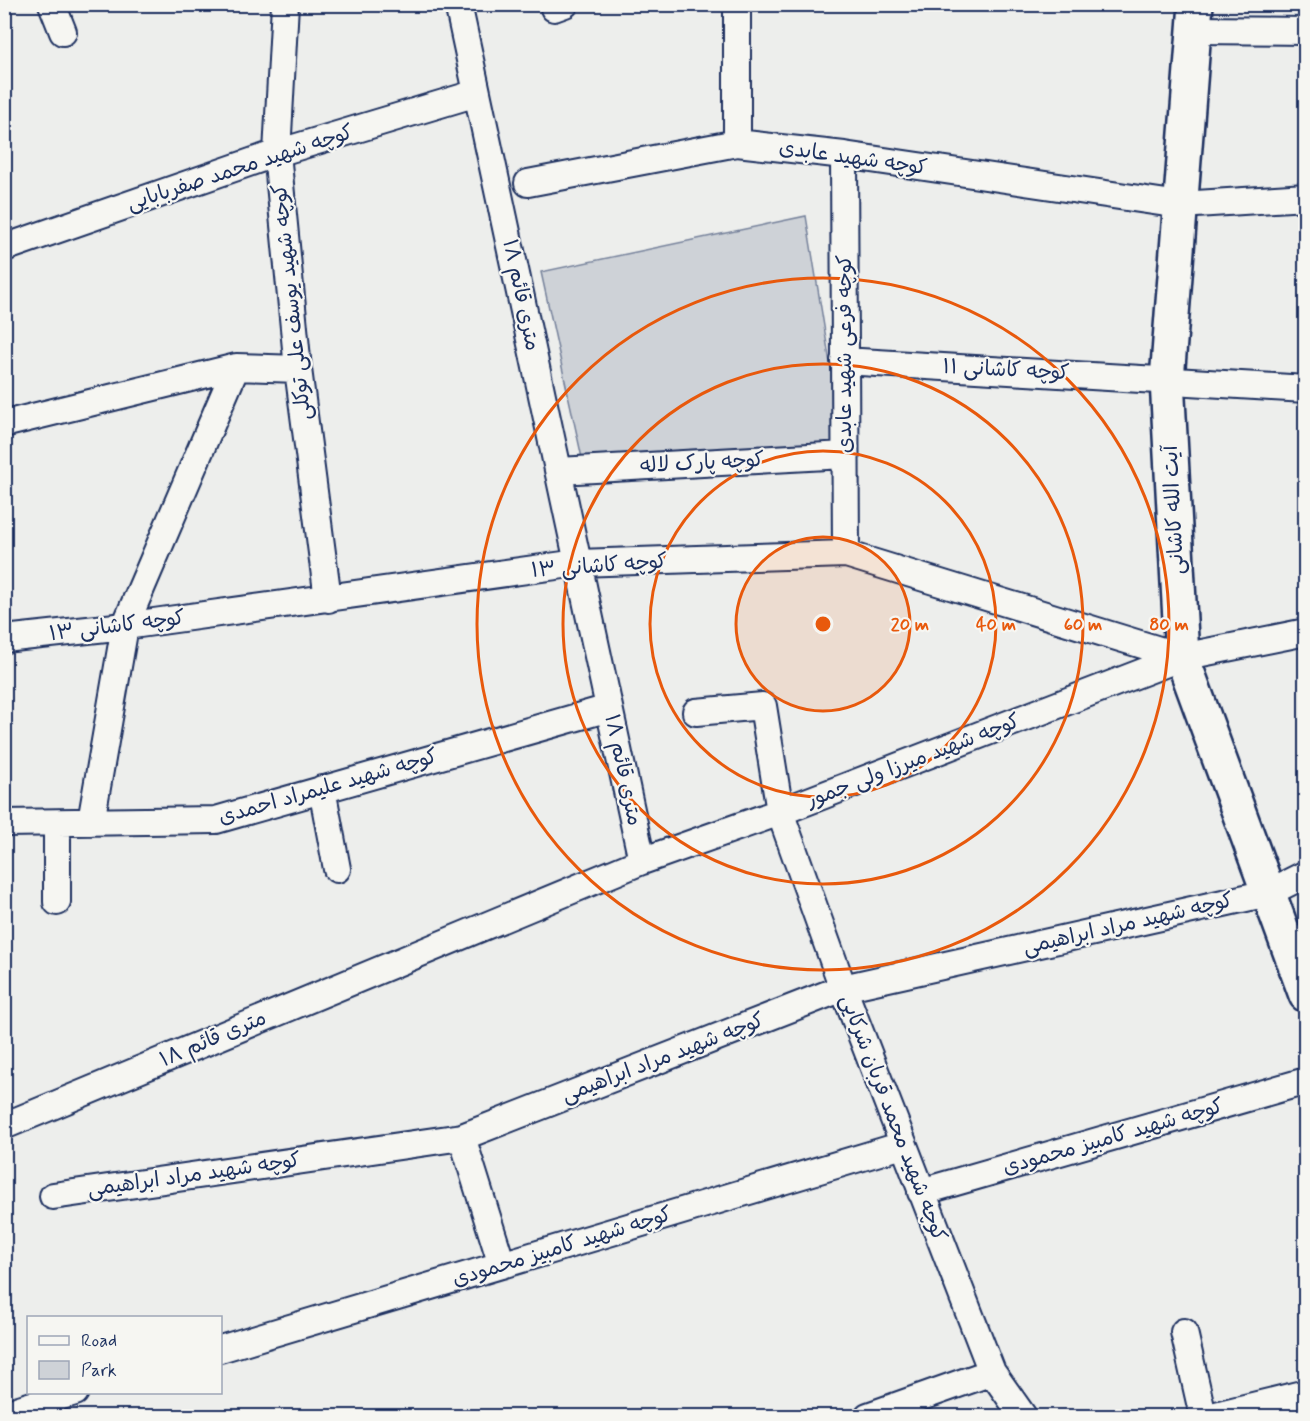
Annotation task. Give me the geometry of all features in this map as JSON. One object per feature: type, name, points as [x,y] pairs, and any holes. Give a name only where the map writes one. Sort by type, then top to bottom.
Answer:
[{"type":"main road","name":"آیت الله کاشانی","points":[[1195,17],[1167,380],[1182,657],[1305,995]]},
{"type":"street","points":[[52,4],[63,32]]},
{"type":"street","name":"کوچه شهید یوسف علی توکلی","points":[[285,4],[277,153],[298,369],[328,599]]},
{"type":"street","name":"۱۸ متری قائم","points":[[4,1126],[642,861],[458,4]]},
{"type":"street","points":[[737,4],[737,143]]},
{"type":"street","points":[[1195,17],[1305,31]]},
{"type":"street","name":"کوچه شهید محمد صفربابایی","points":[[4,248],[277,153],[477,93]]},
{"type":"street","name":"کوچه شهید عابدی","points":[[528,183],[737,143],[844,155],[1180,206],[1305,197]]},
{"type":"street","name":"کوچه فرعی شهید عابدی","points":[[844,155],[846,554]]},
{"type":"street","name":"کوچه کاشانی ۱۱","points":[[844,361],[1305,389]]},
{"type":"street","points":[[4,424],[236,367],[298,369]]},
{"type":"street","points":[[91,822],[125,626],[236,367]]},
{"type":"street","name":"کوچه پارک لاله","points":[[559,471],[845,455]]},
{"type":"street","name":"کوچه کاشانی ۱۳","points":[[4,639],[125,626],[578,563],[846,554],[1182,657]]},
{"type":"street","name":"کوچه شهید میرزا ولی جمور","points":[[642,861],[780,812],[1182,657],[1305,632]]},
{"type":"street","name":"کوچه شهید محمد قربان شرکایی","points":[[696,712],[763,706],[780,812],[843,988],[992,1372],[1023,1416]]},
{"type":"street","name":"کوچه شهید علیمراد احمدی","points":[[4,823],[216,820],[609,708]]},
{"type":"street","points":[[322,789],[337,868]]},
{"type":"street","points":[[57,822],[57,902]]},
{"type":"street","name":"کوچه شهید مراد ابراهیمی","points":[[53,1196],[462,1137],[843,988],[1268,892],[1305,874]]},
{"type":"street","name":"کوچه شهید کامبیز محمودی","points":[[921,1192],[1305,1081]]},
{"type":"street","points":[[462,1137],[502,1265]]},
{"type":"street","name":"کوچه شهید کامبیز محمودی","points":[[222,1348],[903,1145]]},
{"type":"street","points":[[1184,1332],[1203,1416]]},
{"type":"street","points":[[868,1416],[992,1372]]},
{"type":"street","points":[[1212,1416],[1305,1393]]},
{"type":"street","points":[[19,1409],[68,1394]]},
{"type":"green space","points":[[806,216],[845,455],[586,476],[541,272]]}]
